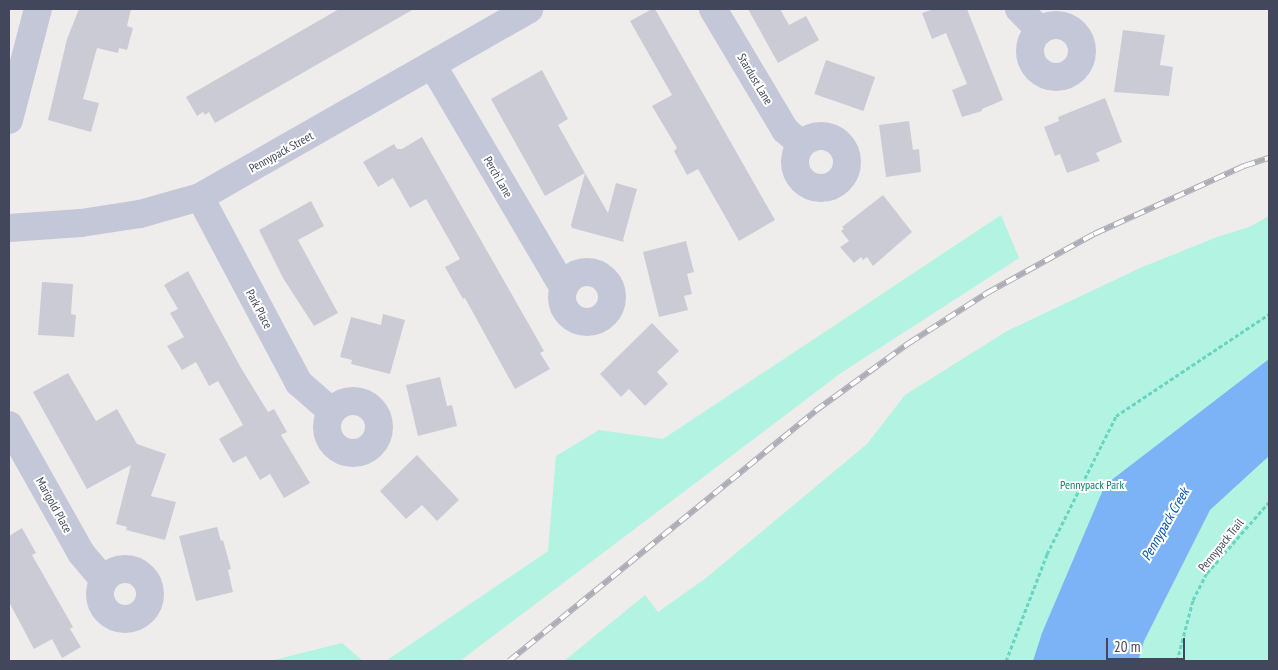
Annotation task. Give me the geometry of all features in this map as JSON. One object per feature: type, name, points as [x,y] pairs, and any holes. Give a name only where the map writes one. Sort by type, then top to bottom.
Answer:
[{"type":"street","points":[[9,120],[38,9]]},
{"type":"street","name":"Stardust Lane","points":[[713,9],[786,130],[801,144]]},
{"type":"street","points":[[1018,9],[1040,30]]},
{"type":"street","name":"Pennypack Street","points":[[9,228],[81,223],[123,217],[200,197],[433,66],[519,11]]},
{"type":"street","name":"Perch Lane","points":[[433,66],[564,288]]},
{"type":"street","name":"Park Place","points":[[200,197],[299,384],[331,411]]},
{"type":"street","name":"Marigold Place","points":[[9,426],[81,553],[104,580]]},
{"type":"path","points":[[1006,661],[1047,554],[1116,416],[1269,314]]},
{"type":"path","name":"Pennypack Trail","points":[[1177,661],[1193,600],[1207,573],[1269,502]]},
{"type":"green space","points":[[1001,215],[1019,258],[841,373],[460,661],[386,661],[548,551],[556,456],[599,430],[663,439]]},
{"type":"green space","name":"Pennypack Park","points":[[1269,216],[1269,661],[564,661],[645,595],[658,612],[706,578],[867,444],[905,395],[1007,331],[1140,268],[1217,237],[1249,227]]},
{"type":"green space","points":[[342,643],[363,661],[270,661]]},
{"type":"water","name":"Pennypack Creek","points":[[1269,359],[1269,456],[1210,510],[1144,641],[1138,661],[1033,661],[1042,633],[1105,485]]},
{"type":"building","points":[[79,9],[131,9],[127,26],[133,28],[127,50],[119,48],[118,53],[97,48],[83,99],[99,103],[91,132],[48,120],[67,39]]},
{"type":"building","points":[[339,9],[414,9],[215,123],[209,112],[205,115],[203,112],[197,116],[186,97]]},
{"type":"building","points":[[655,9],[775,220],[739,241],[698,169],[687,175],[674,151],[677,148],[652,106],[672,95],[630,21]]},
{"type":"building","points":[[748,9],[780,9],[789,25],[806,16],[819,40],[778,63]]},
{"type":"building","points":[[934,9],[967,9],[1003,100],[982,109],[982,111],[962,117],[952,90],[967,84],[946,33],[932,39],[922,13]]},
{"type":"building","points":[[1123,30],[1165,35],[1160,65],[1173,67],[1169,96],[1114,92]]},
{"type":"building","points":[[826,60],[875,77],[863,111],[814,94]]},
{"type":"building","points":[[542,70],[568,119],[558,125],[585,173],[545,196],[491,99]]},
{"type":"building","points":[[1105,98],[1122,142],[1096,153],[1100,161],[1067,173],[1060,154],[1055,156],[1044,127],[1059,121],[1058,117]]},
{"type":"building","points":[[909,121],[913,150],[919,149],[921,172],[886,177],[879,125]]},
{"type":"building","points":[[422,137],[544,351],[540,353],[550,369],[515,389],[465,298],[463,299],[445,267],[460,259],[426,199],[410,208],[393,178],[378,187],[363,162],[394,144],[397,149],[402,149]]},
{"type":"building","points":[[585,173],[608,213],[616,183],[637,189],[624,242],[572,228],[571,225]]},
{"type":"building","points":[[883,195],[912,232],[873,266],[867,257],[863,260],[861,257],[854,263],[840,247],[849,241],[841,231],[844,229],[842,227]]},
{"type":"building","points":[[311,201],[324,226],[298,240],[338,313],[314,326],[283,278],[259,230]]},
{"type":"building","points":[[686,241],[694,272],[687,274],[692,294],[684,296],[688,310],[659,317],[643,252]]},
{"type":"building","points":[[188,271],[241,368],[268,412],[274,409],[287,432],[281,435],[310,483],[284,498],[270,474],[260,480],[246,456],[233,463],[219,439],[243,425],[218,381],[209,386],[196,362],[182,370],[167,346],[184,337],[170,313],[178,309],[164,285]]},
{"type":"building","points":[[42,282],[73,284],[71,314],[76,315],[74,337],[38,335]]},
{"type":"building","points":[[383,314],[405,320],[390,374],[351,364],[352,360],[340,357],[351,317],[381,325]]},
{"type":"building","points":[[652,323],[679,351],[657,372],[668,384],[645,406],[629,389],[621,397],[600,374]]},
{"type":"building","points":[[68,373],[96,421],[117,409],[137,444],[166,454],[151,496],[176,502],[165,540],[126,530],[127,527],[116,524],[131,465],[87,489],[33,392]]},
{"type":"building","points":[[440,377],[447,406],[452,405],[457,426],[418,436],[406,385]]},
{"type":"building","points":[[417,455],[459,500],[437,521],[422,505],[406,519],[380,491]]},
{"type":"building","points":[[217,527],[221,541],[223,540],[231,569],[228,570],[233,592],[196,601],[179,536]]},
{"type":"building","points":[[22,528],[36,553],[32,555],[73,627],[70,629],[81,647],[62,658],[52,639],[34,649],[9,602],[9,536]]},
{"type":"railway","points":[[509,661],[815,411],[909,343],[987,293],[1094,234],[1244,166],[1269,158]]}]
